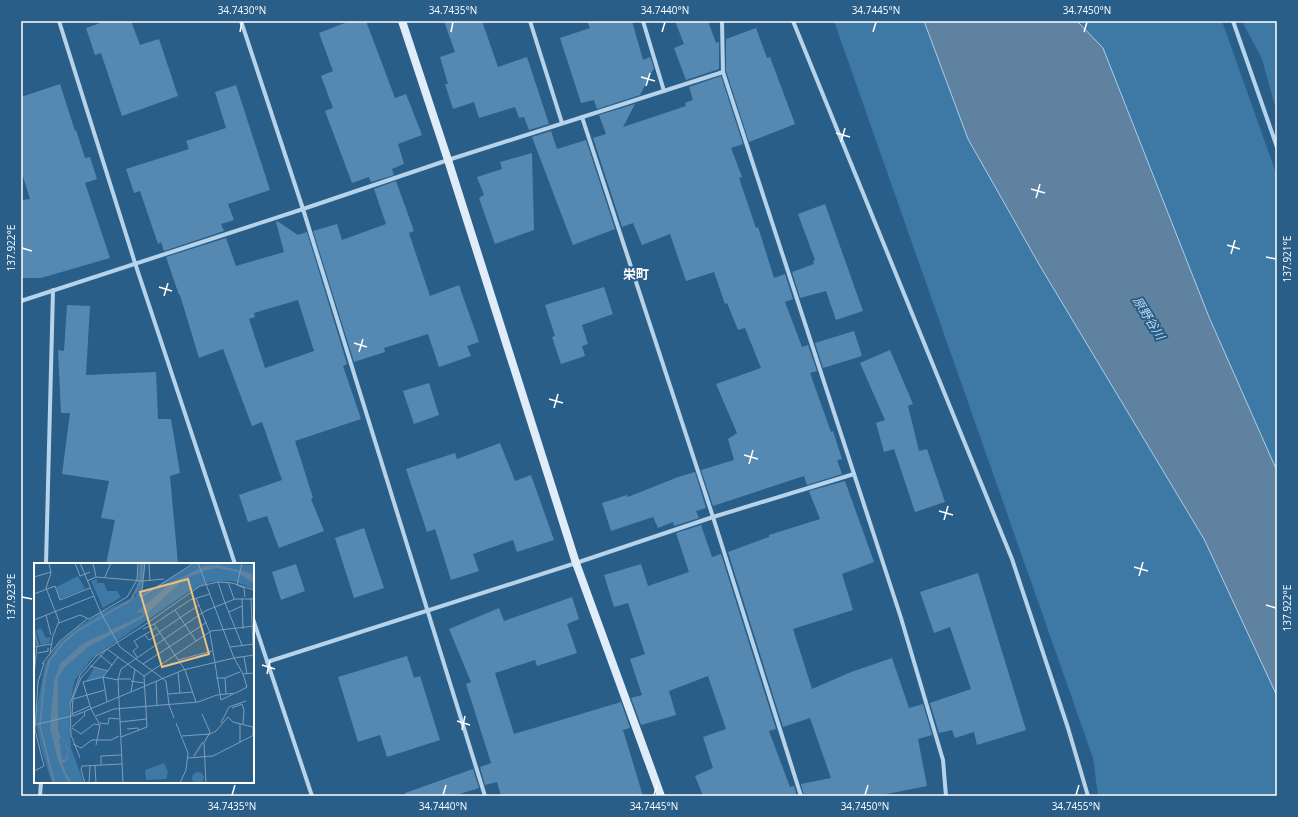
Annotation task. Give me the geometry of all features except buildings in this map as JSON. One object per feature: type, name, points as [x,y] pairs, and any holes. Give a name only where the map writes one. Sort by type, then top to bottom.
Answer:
[{"type":"street","points":[[59,21],[135,263],[235,563]]},
{"type":"street","points":[[241,21],[303,209],[485,796]]},
{"type":"street","points":[[402,21],[448,160],[576,563],[661,796]]},
{"type":"street","points":[[530,21],[562,123]]},
{"type":"street","points":[[643,21],[664,91]]},
{"type":"street","points":[[722,21],[723,72],[901,618],[943,760],[946,796]]},
{"type":"street","points":[[793,21],[1012,559],[1068,728],[1088,796]]},
{"type":"street","points":[[1233,21],[1277,147]]},
{"type":"street","points":[[21,301],[448,160],[723,72]]},
{"type":"street","points":[[582,117],[713,517],[801,796]]},
{"type":"street","points":[[46,563],[53,290]]},
{"type":"street","points":[[267,662],[576,563],[713,517],[854,474]]},
{"type":"street","points":[[254,622],[312,796]]},
{"type":"street","points":[[40,796],[41,783]]},
{"type":"shaded area","points":[[834,21],[1222,21],[1277,176],[1277,796],[1098,796],[1093,758]]},
{"type":"shaded area","points":[[1242,21],[1277,21],[1277,113],[1262,59]]},
{"type":"water","name":"原野谷川","points":[[924,21],[1077,21],[1103,48],[1209,317],[1277,471],[1277,696],[1204,539],[1040,266],[968,139]]},
{"type":"district","name":"栄町","points":[[636,274]]}]
